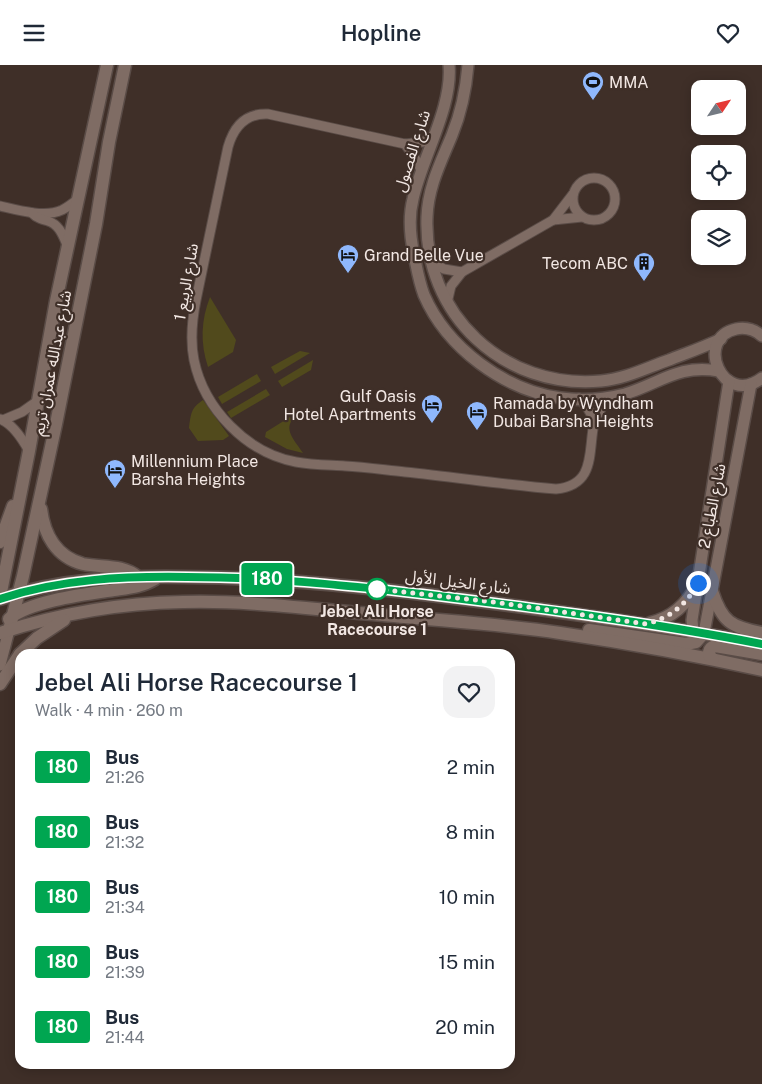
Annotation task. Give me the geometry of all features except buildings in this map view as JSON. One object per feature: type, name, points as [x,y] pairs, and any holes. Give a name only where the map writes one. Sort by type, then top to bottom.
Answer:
[{"type":"main road","name":"شارع عبدالله عمران تريم","points":[[0,598],[39,400],[51,326],[107,65]]},
{"type":"main road","name":"شارع عبدالله عمران تريم","points":[[3,630],[12,616],[40,500],[96,224],[108,142],[125,65]]},
{"type":"main road","points":[[0,541],[9,514],[21,493]]},
{"type":"main road","points":[[40,500],[42,521],[46,533],[53,545],[62,553],[83,564],[121,568],[138,577]]},
{"type":"main road","name":"شارع الخيل الأول","points":[[0,598],[85,581],[138,577],[247,578],[363,587],[494,602],[646,624],[677,629],[698,635],[762,644]]},
{"type":"main road","points":[[12,616],[33,606],[141,586],[159,577]]},
{"type":"main road","points":[[646,624],[662,619],[676,611],[689,598],[698,583]]},
{"type":"main road","points":[[712,591],[720,610],[728,622],[741,629],[762,633]]},
{"type":"main road","points":[[0,609],[16,594]]},
{"type":"main road","points":[[3,630],[77,614],[152,603],[216,603],[296,607],[560,633],[708,658],[762,670]]},
{"type":"main road","points":[[25,649],[49,629],[77,614]]},
{"type":"main road","points":[[670,641],[678,641],[682,638],[682,633],[677,629]]},
{"type":"main road","points":[[560,633],[576,630],[594,630],[686,644],[698,635],[708,658]]},
{"type":"main road","points":[[708,658],[710,657],[710,649],[715,646],[762,654]]},
{"type":"main road","points":[[0,684],[15,662]]},
{"type":"street","name":"شارع الفصول","points":[[450,65],[447,92],[412,201],[410,234],[418,277],[424,295],[434,313],[460,346],[478,361],[517,385],[539,393],[562,398],[611,397],[688,369],[718,371]]},
{"type":"street","name":"شارع الفصول","points":[[468,65],[458,119],[435,175],[428,201],[426,227],[430,261],[440,290],[447,304],[470,333],[486,348],[523,370],[544,377],[584,383],[621,378],[691,352],[739,329],[753,330],[762,336]]},
{"type":"street","name":"شارع الربيع 1","points":[[435,134],[423,142],[405,144],[259,114],[251,116],[237,126],[228,147],[192,325],[194,361],[204,388],[216,410],[248,441],[274,455],[295,462],[358,467],[556,489],[572,485],[584,474],[589,463],[595,421],[611,397]]},
{"type":"street","points":[[405,144],[421,170]]},
{"type":"street","points":[[447,304],[451,286],[462,272],[553,220],[579,183],[590,178],[600,179],[605,181],[613,191],[614,205],[605,217],[595,220],[582,217],[553,220]]},
{"type":"street","points":[[573,194],[574,207],[582,217]]},
{"type":"street","points":[[0,206],[32,213],[56,212],[66,208],[78,199]]},
{"type":"street","points":[[32,213],[38,218],[50,221],[59,227],[68,247]]},
{"type":"street","points":[[430,261],[444,269],[462,272]]},
{"type":"street","points":[[721,339],[716,351],[718,371],[729,381],[743,385],[751,384],[762,378]]},
{"type":"street","name":"شارع الطباع 2","points":[[698,635],[692,620],[729,381]]},
{"type":"street","name":"شارع الطباع 2","points":[[698,635],[712,591],[751,384]]},
{"type":"street","points":[[578,398],[588,409],[595,421]]},
{"type":"street","points":[[29,451],[18,434],[2,420],[22,411],[39,400]]},
{"type":"street","points":[[719,444],[725,439],[733,440],[739,449]]},
{"type":"street","name":"شارع عبدالله عمران تريم","points":[[0,665],[3,630]]},
{"type":"shaded area","points":[[210,297],[236,340],[233,352],[208,367],[205,358],[203,323]]},
{"type":"shaded area","points":[[300,351],[310,353],[275,374],[271,367]]},
{"type":"shaded area","points":[[313,360],[311,370],[282,387],[278,381]]},
{"type":"shaded area","points":[[257,374],[261,381],[222,404],[218,397]]},
{"type":"shaded area","points":[[266,389],[270,395],[231,418],[227,412]]},
{"type":"shaded area","points":[[203,400],[229,436],[223,440],[198,441],[189,428],[192,411]]},
{"type":"shaded area","points":[[290,417],[292,420],[289,428],[290,432],[303,453],[287,449],[265,437],[266,432]]},
{"type":"bus line","name":"180","points":[[0,599],[18,593],[85,581],[138,577],[247,578],[304,581],[494,602],[679,629],[762,644]]},
{"type":"place","name":"MMA","points":[[593,101]]},
{"type":"place","name":"Grand Belle Vue","points":[[348,274]]},
{"type":"place","name":"Tecom ABC","points":[[644,282]]},
{"type":"place","name":"Gulf Oasis Hotel Apartments","points":[[432,424]]},
{"type":"place","name":"Ramada by Wyndham Dubai Barsha Heights","points":[[477,431]]},
{"type":"place","name":"Millennium Place Barsha Heights","points":[[115,489]]},
{"type":"place","name":"Jebel Ali Horse Racecourse 1","points":[[377,589]]},
{"type":"route","points":[[377,589],[494,602],[646,624],[662,619],[676,611],[689,598],[698,583]]}]
